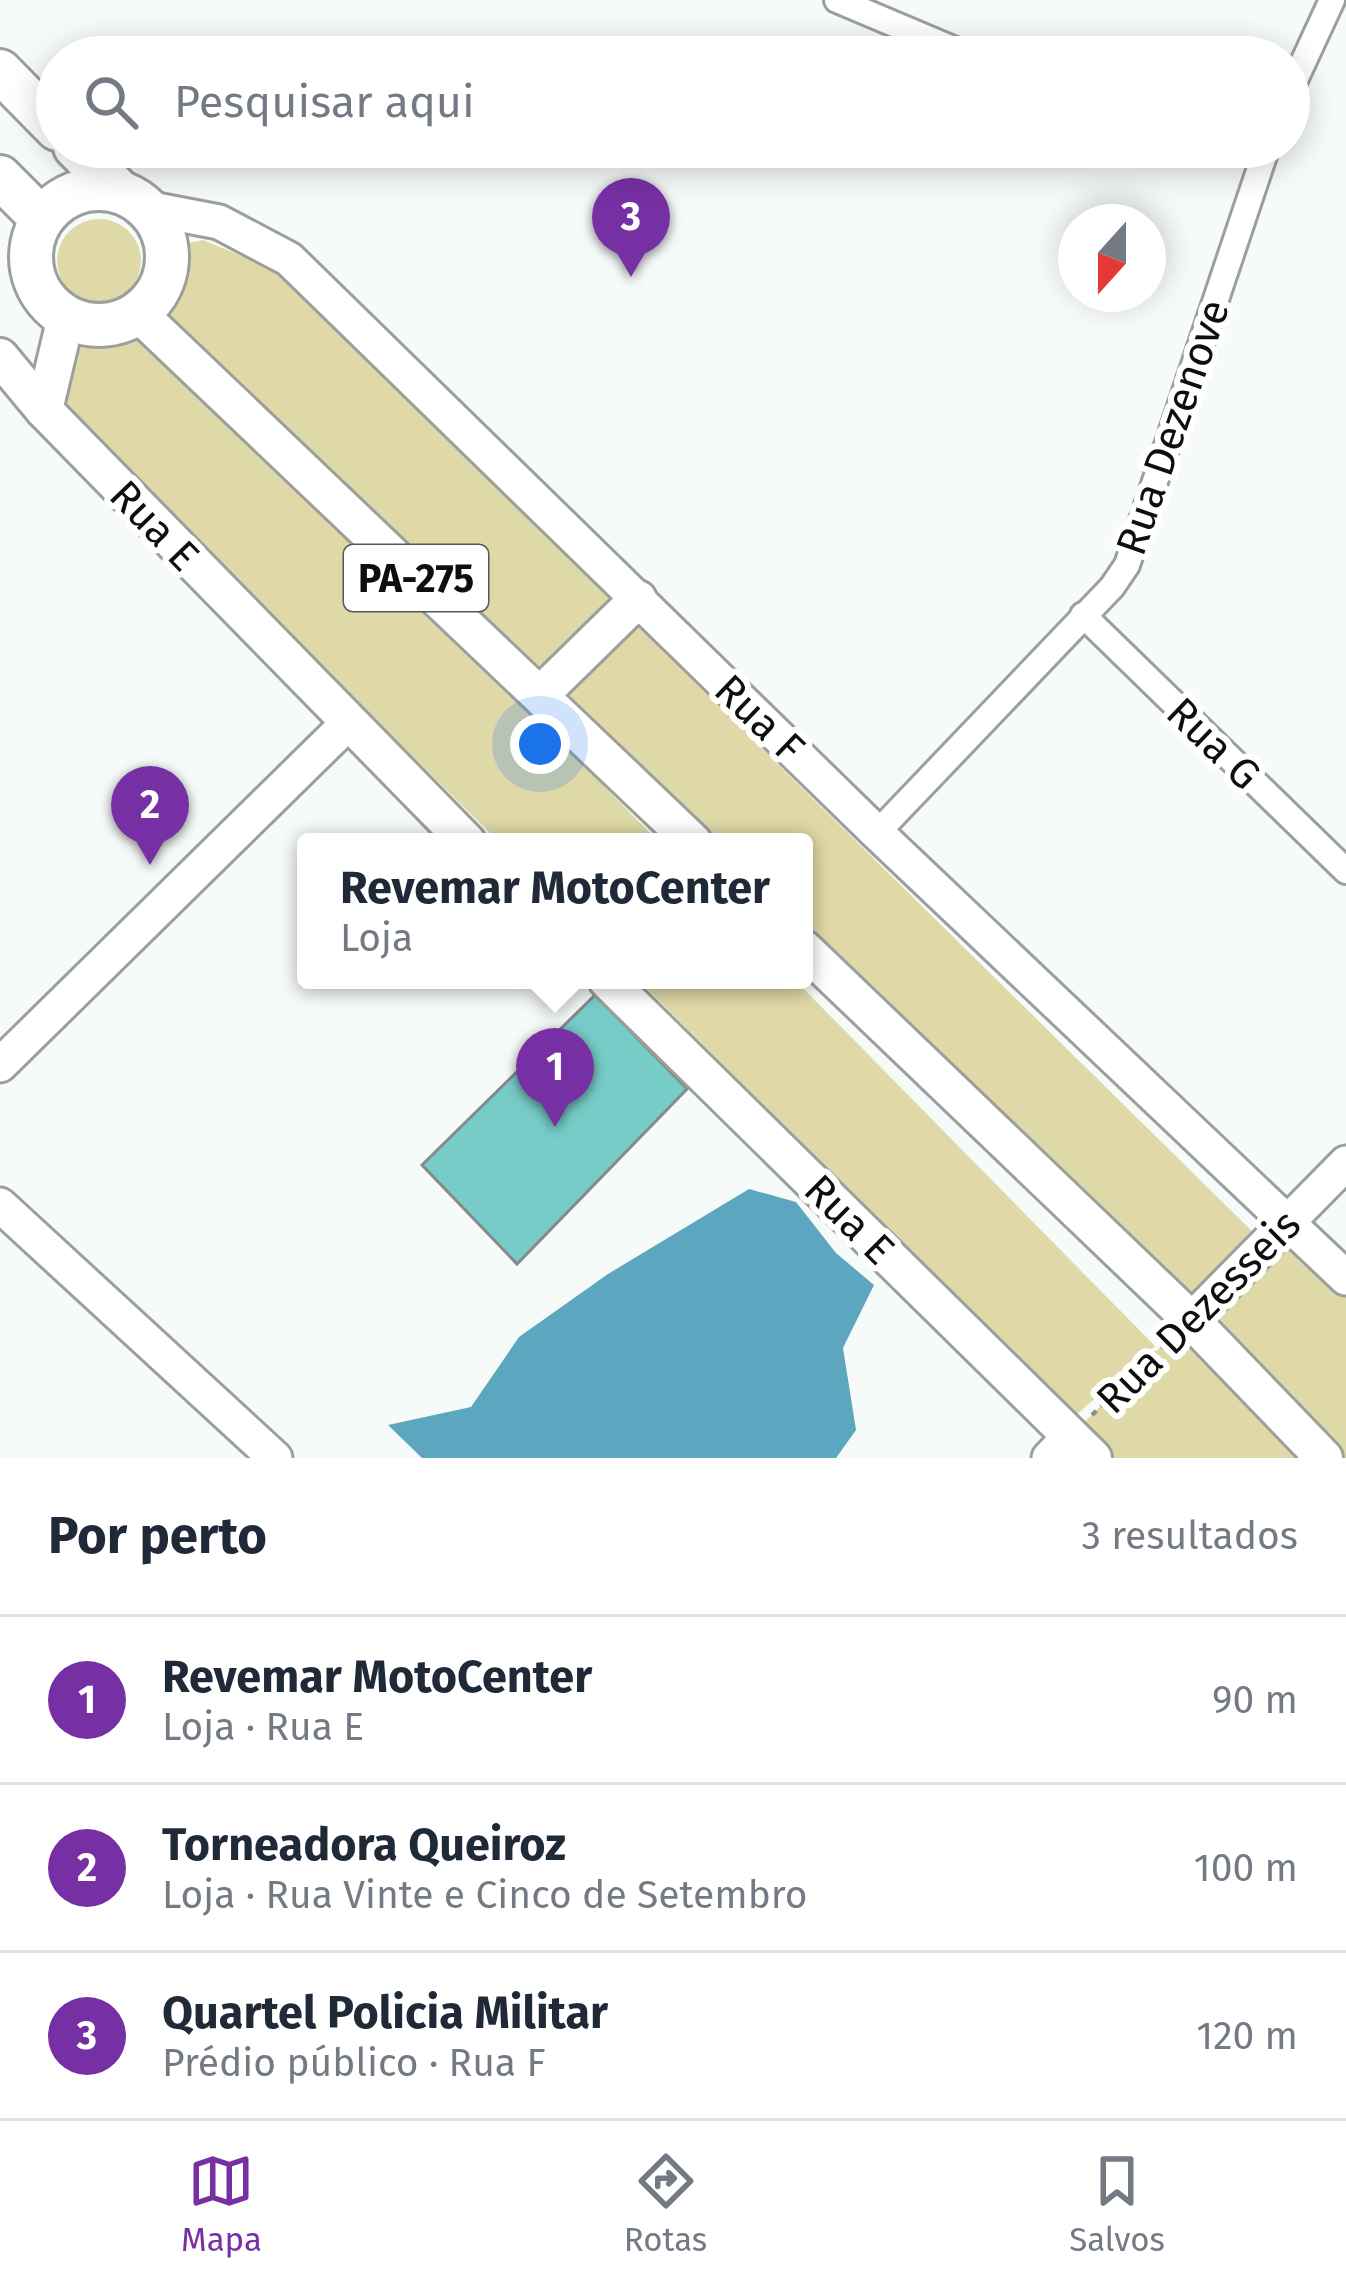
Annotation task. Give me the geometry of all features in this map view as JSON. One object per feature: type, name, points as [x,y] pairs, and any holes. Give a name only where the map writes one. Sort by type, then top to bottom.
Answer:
[{"type":"highway","points":[[0,71],[36,108]]},
{"type":"highway","points":[[98,168],[133,200],[159,224],[167,262],[153,299],[138,313],[94,325],[66,317],[48,303],[31,262],[42,219],[76,192],[133,200]]},
{"type":"highway","points":[[0,178],[42,219]]},
{"type":"main road","name":"Rua F","points":[[133,200],[219,222],[289,260],[877,832],[1346,1278]]},
{"type":"main road","name":"PA-275","points":[[138,313],[684,833]]},
{"type":"main road","points":[[44,410],[66,317]]},
{"type":"main road","name":"Rua E","points":[[0,357],[44,410],[457,833]]},
{"type":"main road","points":[[540,695],[638,599]]},
{"type":"main road","points":[[0,1065],[347,724]]},
{"type":"main road","points":[[813,958],[1191,1319],[1324,1458]]},
{"type":"main road","name":"Rua E","points":[[616,989],[1070,1451]]},
{"type":"main road","name":"Rua Dezesseis","points":[[1191,1319],[1346,1163]]},
{"type":"main road","points":[[0,1205],[274,1458]]},
{"type":"street","points":[[837,0],[922,36]]},
{"type":"street","points":[[1310,48],[1332,0]]},
{"type":"street","name":"Rua Dezenove","points":[[877,832],[1112,587],[1139,538],[1260,168]]},
{"type":"street","name":"Rua G","points":[[1082,615],[1346,871]]},
{"type":"path","name":"Rua Dezesseis","points":[[1070,1451],[1191,1319]]},
{"type":"shaded area","points":[[99,219],[129,231],[141,261],[129,291],[99,303],[69,291],[57,261],[69,231]]},
{"type":"shaded area","points":[[203,240],[276,270],[1261,1240],[1180,1315],[813,953],[813,833],[691,833],[168,316],[169,247]]},
{"type":"shaded area","points":[[138,313],[650,833],[490,833],[60,408],[72,360],[95,325]]},
{"type":"shaded area","points":[[647,989],[804,989],[1155,1346],[1076,1415]]},
{"type":"shaded area","points":[[1290,1220],[1346,1278],[1346,1458],[1093,1458],[1070,1436]]},
{"type":"water","points":[[749,1189],[796,1202],[836,1253],[874,1285],[843,1348],[856,1430],[836,1458],[422,1458],[388,1425],[471,1407],[519,1337],[608,1274]]},
{"type":"building","points":[[595,995],[687,1089],[517,1264],[422,1165]]},
{"type":"place","name":"Quartel Policia Militar","points":[[631,277]]},
{"type":"place","name":"Torneadora Queiroz","points":[[150,865]]},
{"type":"place","name":"Revemar MotoCenter","points":[[555,1127]]}]
